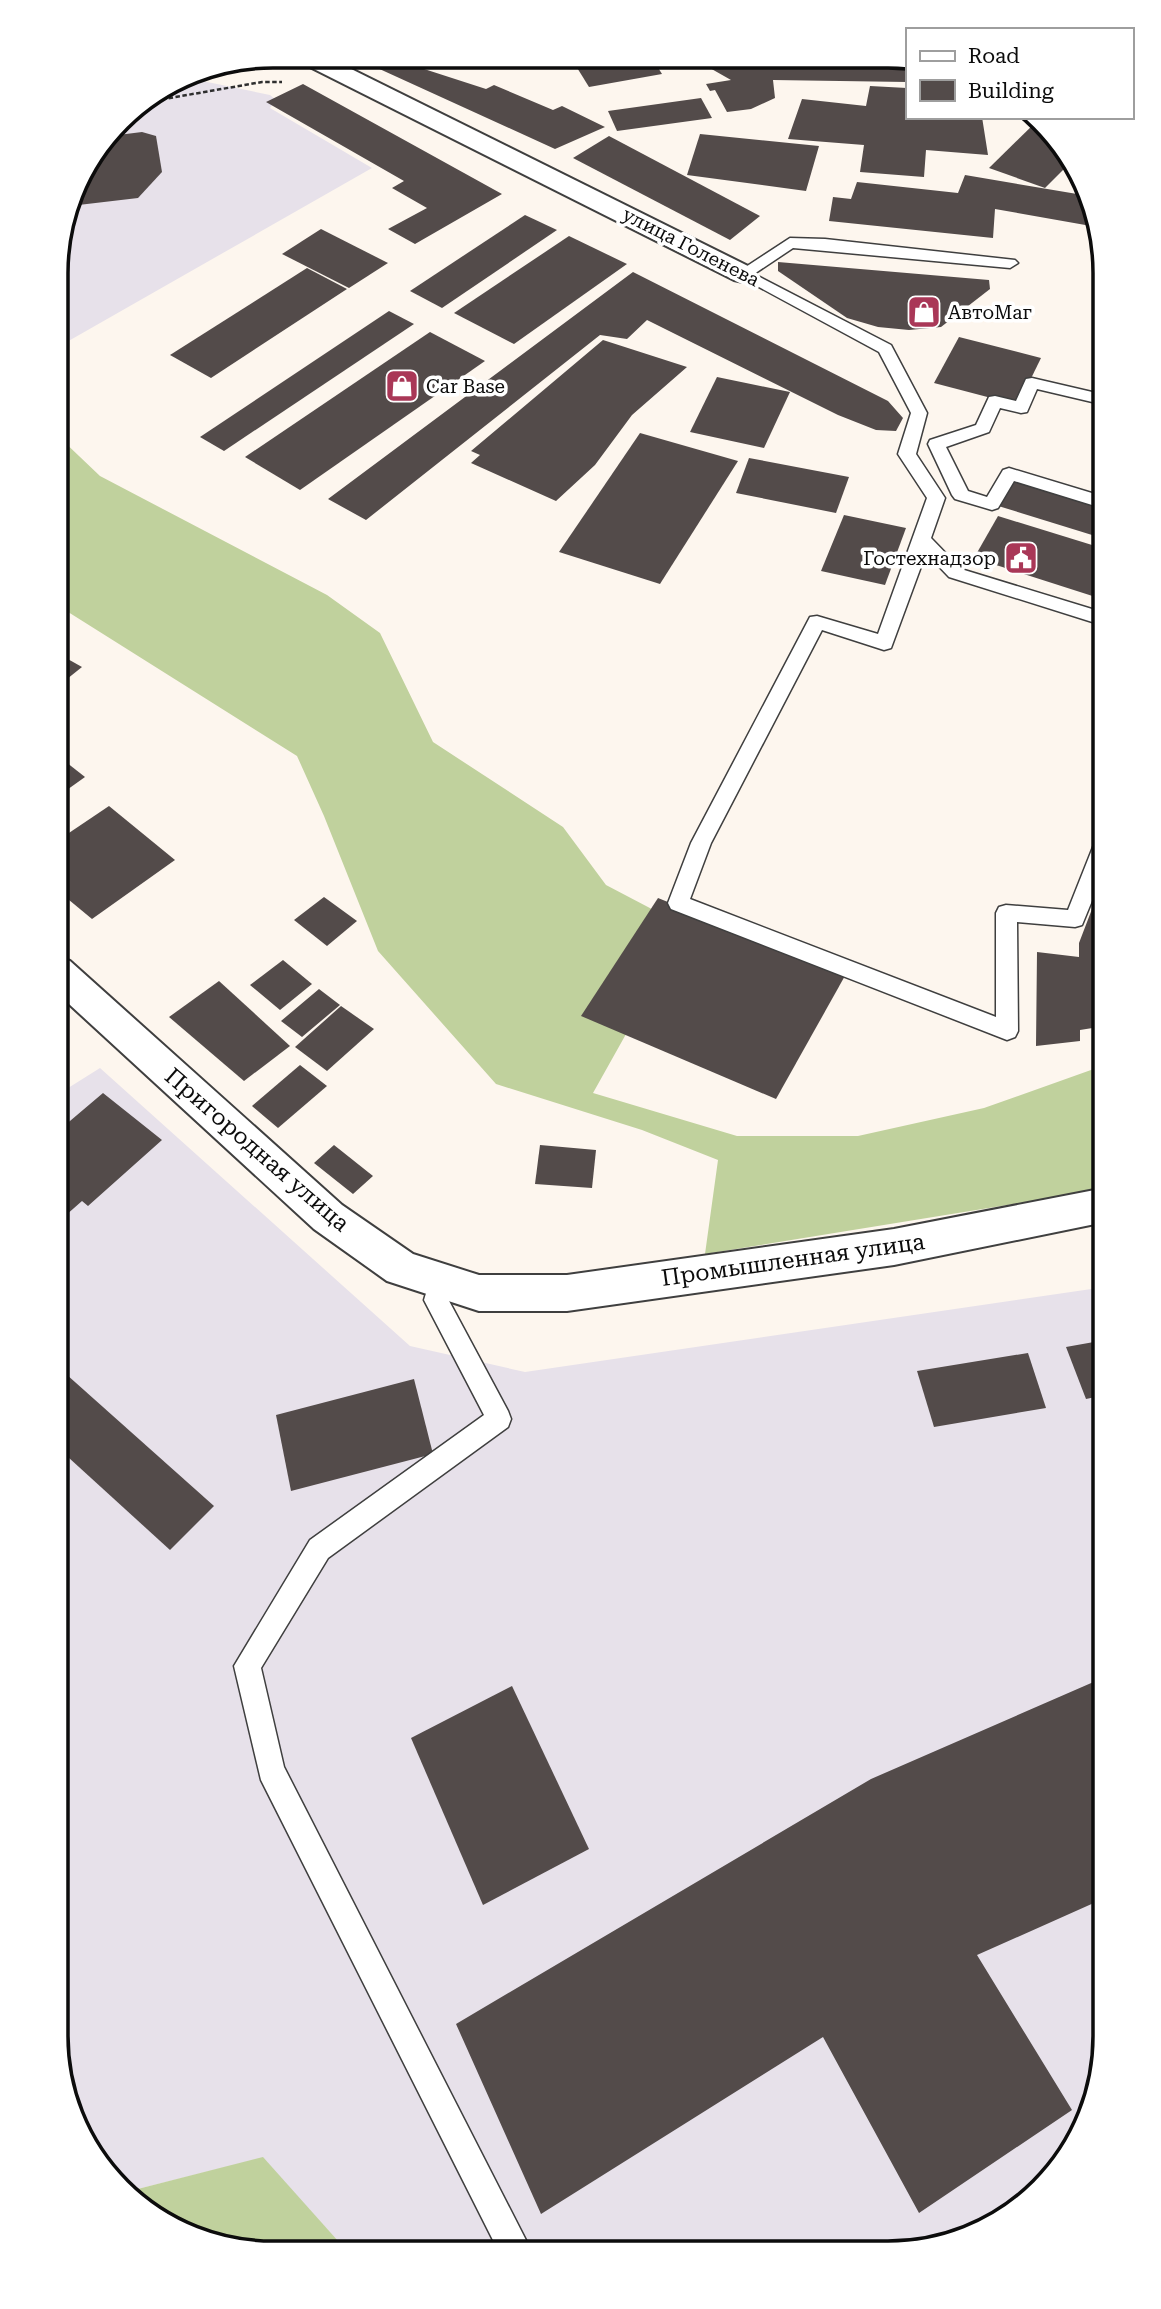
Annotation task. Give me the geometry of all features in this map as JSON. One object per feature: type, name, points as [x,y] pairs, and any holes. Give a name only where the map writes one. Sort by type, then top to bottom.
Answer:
[{"type":"street","name":"улица Голенева","points":[[332,69],[743,274]]},
{"type":"street","name":"Пригородная улица","points":[[69,982],[328,1217],[401,1268],[479,1293]]},
{"type":"street","name":"Промышленная улица","points":[[479,1293],[567,1293],[853,1252],[1092,1207]]},
{"type":"lane","points":[[743,274],[790,243],[1010,262]]},
{"type":"lane","name":"улица Голенева","points":[[743,274],[885,349],[919,413],[907,454],[936,498],[922,539]]},
{"type":"lane","points":[[1093,397],[1032,383],[1021,408],[995,401],[983,428],[936,444],[961,495],[992,503],[1009,474],[1093,499]]},
{"type":"lane","points":[[1093,616],[955,573],[922,539],[884,643],[817,622],[701,843],[678,903],[1007,1031],[1006,913],[1075,919],[1093,874]]},
{"type":"lane","points":[[440,1280],[436,1300],[499,1419],[319,1549],[247,1666],[271,1770],[510,2241]]},
{"type":"path","points":[[167,99],[262,82],[286,82]]},
{"type":"shaded area","points":[[202,81],[270,95],[276,100],[270,108],[372,168],[69,341],[69,260],[75,220],[84,195],[103,159],[128,128],[159,103],[183,89]]},
{"type":"shaded area","points":[[100,1068],[410,1346],[525,1372],[1092,1289],[1092,2049],[1086,2089],[1077,2114],[1050,2161],[1033,2181],[1013,2198],[966,2225],[915,2239],[338,2241],[262,2158],[137,2189],[119,2171],[89,2126],[79,2102],[72,2076],[68,2036],[69,1088]]},
{"type":"green space","points":[[69,446],[100,476],[327,595],[380,633],[433,742],[563,827],[606,885],[667,917],[672,952],[593,1093],[737,1136],[858,1136],[984,1108],[1093,1069],[1092,1191],[705,1254],[718,1160],[642,1130],[496,1084],[378,951],[297,756],[69,612]]},
{"type":"green space","points":[[263,2157],[338,2241],[273,2241],[220,2234],[171,2213],[137,2189]]},
{"type":"building","points":[[578,68],[658,68],[662,74],[589,87]]},
{"type":"building","points":[[710,68],[906,70],[906,82],[773,80],[775,98],[751,109],[727,112],[715,90],[710,91],[706,84],[731,80]]},
{"type":"building","points":[[379,69],[423,69],[486,89],[494,85],[553,110],[562,106],[605,127],[555,149]]},
{"type":"building","points":[[303,84],[502,194],[415,244],[388,229],[427,208],[392,188],[404,181],[266,102]]},
{"type":"building","points":[[870,86],[906,88],[906,119],[982,119],[988,155],[926,150],[924,177],[860,172],[864,145],[788,139],[802,99],[866,106]]},
{"type":"building","points":[[701,98],[712,118],[617,131],[608,111]]},
{"type":"building","points":[[1031,127],[1064,169],[1045,188],[989,168]]},
{"type":"building","points":[[142,132],[156,136],[162,172],[138,198],[80,205],[103,159],[122,134]]},
{"type":"building","points":[[700,134],[819,146],[806,191],[687,175]]},
{"type":"building","points":[[609,136],[760,216],[730,240],[573,158]]},
{"type":"building","points":[[965,175],[1077,194],[1087,225],[995,209],[993,238],[829,221],[833,197],[851,199],[857,182],[958,193]]},
{"type":"building","points":[[525,215],[557,230],[442,308],[410,291]]},
{"type":"building","points":[[321,229],[388,263],[349,288],[282,254]]},
{"type":"building","points":[[569,236],[627,264],[514,344],[454,313]]},
{"type":"building","points":[[778,262],[989,280],[990,289],[941,327],[909,330],[878,327],[847,318],[778,271]]},
{"type":"building","points":[[307,268],[347,289],[211,378],[170,355]]},
{"type":"building","points":[[633,272],[888,401],[903,418],[896,431],[876,430],[838,415],[647,320],[627,339],[600,335],[366,520],[328,499]]},
{"type":"building","points":[[389,311],[414,324],[224,451],[200,437]]},
{"type":"building","points":[[430,332],[485,361],[300,490],[245,457]]},
{"type":"building","points":[[959,337],[1041,358],[1018,405],[934,383]]},
{"type":"building","points":[[603,340],[687,367],[632,415],[595,465],[556,501],[471,463],[480,455],[471,451]]},
{"type":"building","points":[[717,377],[790,392],[764,448],[690,432]]},
{"type":"building","points":[[640,433],[738,461],[660,584],[559,552]]},
{"type":"building","points":[[749,458],[849,477],[836,513],[736,493]]},
{"type":"building","points":[[1009,474],[1093,499],[1093,535],[992,504]]},
{"type":"building","points":[[844,515],[906,528],[885,585],[821,571]]},
{"type":"building","points":[[998,516],[1093,545],[1093,596],[974,558]]},
{"type":"building","points":[[69,660],[82,667],[69,678]]},
{"type":"building","points":[[69,764],[85,777],[69,789]]},
{"type":"building","points":[[109,806],[175,860],[92,919],[69,900],[69,833]]},
{"type":"building","points":[[324,897],[357,921],[327,946],[294,920]]},
{"type":"building","points":[[658,898],[846,974],[776,1099],[581,1016]]},
{"type":"building","points":[[1093,907],[1093,1028],[1080,1030],[1080,1041],[1036,1046],[1037,952],[1079,957],[1079,943]]},
{"type":"building","points":[[283,960],[312,984],[280,1010],[250,985]]},
{"type":"building","points":[[219,981],[290,1046],[244,1081],[169,1017]]},
{"type":"building","points":[[319,989],[340,1005],[302,1037],[281,1021]]},
{"type":"building","points":[[341,1006],[374,1029],[327,1071],[295,1047]]},
{"type":"building","points":[[300,1065],[327,1086],[278,1128],[252,1106]]},
{"type":"building","points":[[103,1093],[162,1140],[88,1206],[82,1201],[68,1213],[69,1122]]},
{"type":"building","points":[[334,1145],[373,1176],[353,1194],[314,1163]]},
{"type":"building","points":[[540,1145],[596,1150],[592,1188],[535,1184]]},
{"type":"building","points":[[1092,1342],[1092,1398],[1086,1399],[1066,1347]]},
{"type":"building","points":[[1028,1353],[1046,1408],[934,1427],[917,1371]]},
{"type":"building","points":[[68,1376],[214,1506],[170,1550],[68,1457]]},
{"type":"building","points":[[414,1379],[433,1454],[291,1491],[276,1415]]},
{"type":"building","points":[[1092,1683],[1092,1904],[977,1955],[1072,2110],[919,2213],[823,2037],[541,2214],[456,2024],[871,1779]]},
{"type":"building","points":[[512,1686],[589,1849],[483,1905],[411,1738]]},
{"type":"place","name":"АвтоМаг","points":[[924,312]]},
{"type":"place","name":"Car Base","points":[[402,386]]},
{"type":"place","name":"Гостехнадзор","points":[[1021,558]]}]
